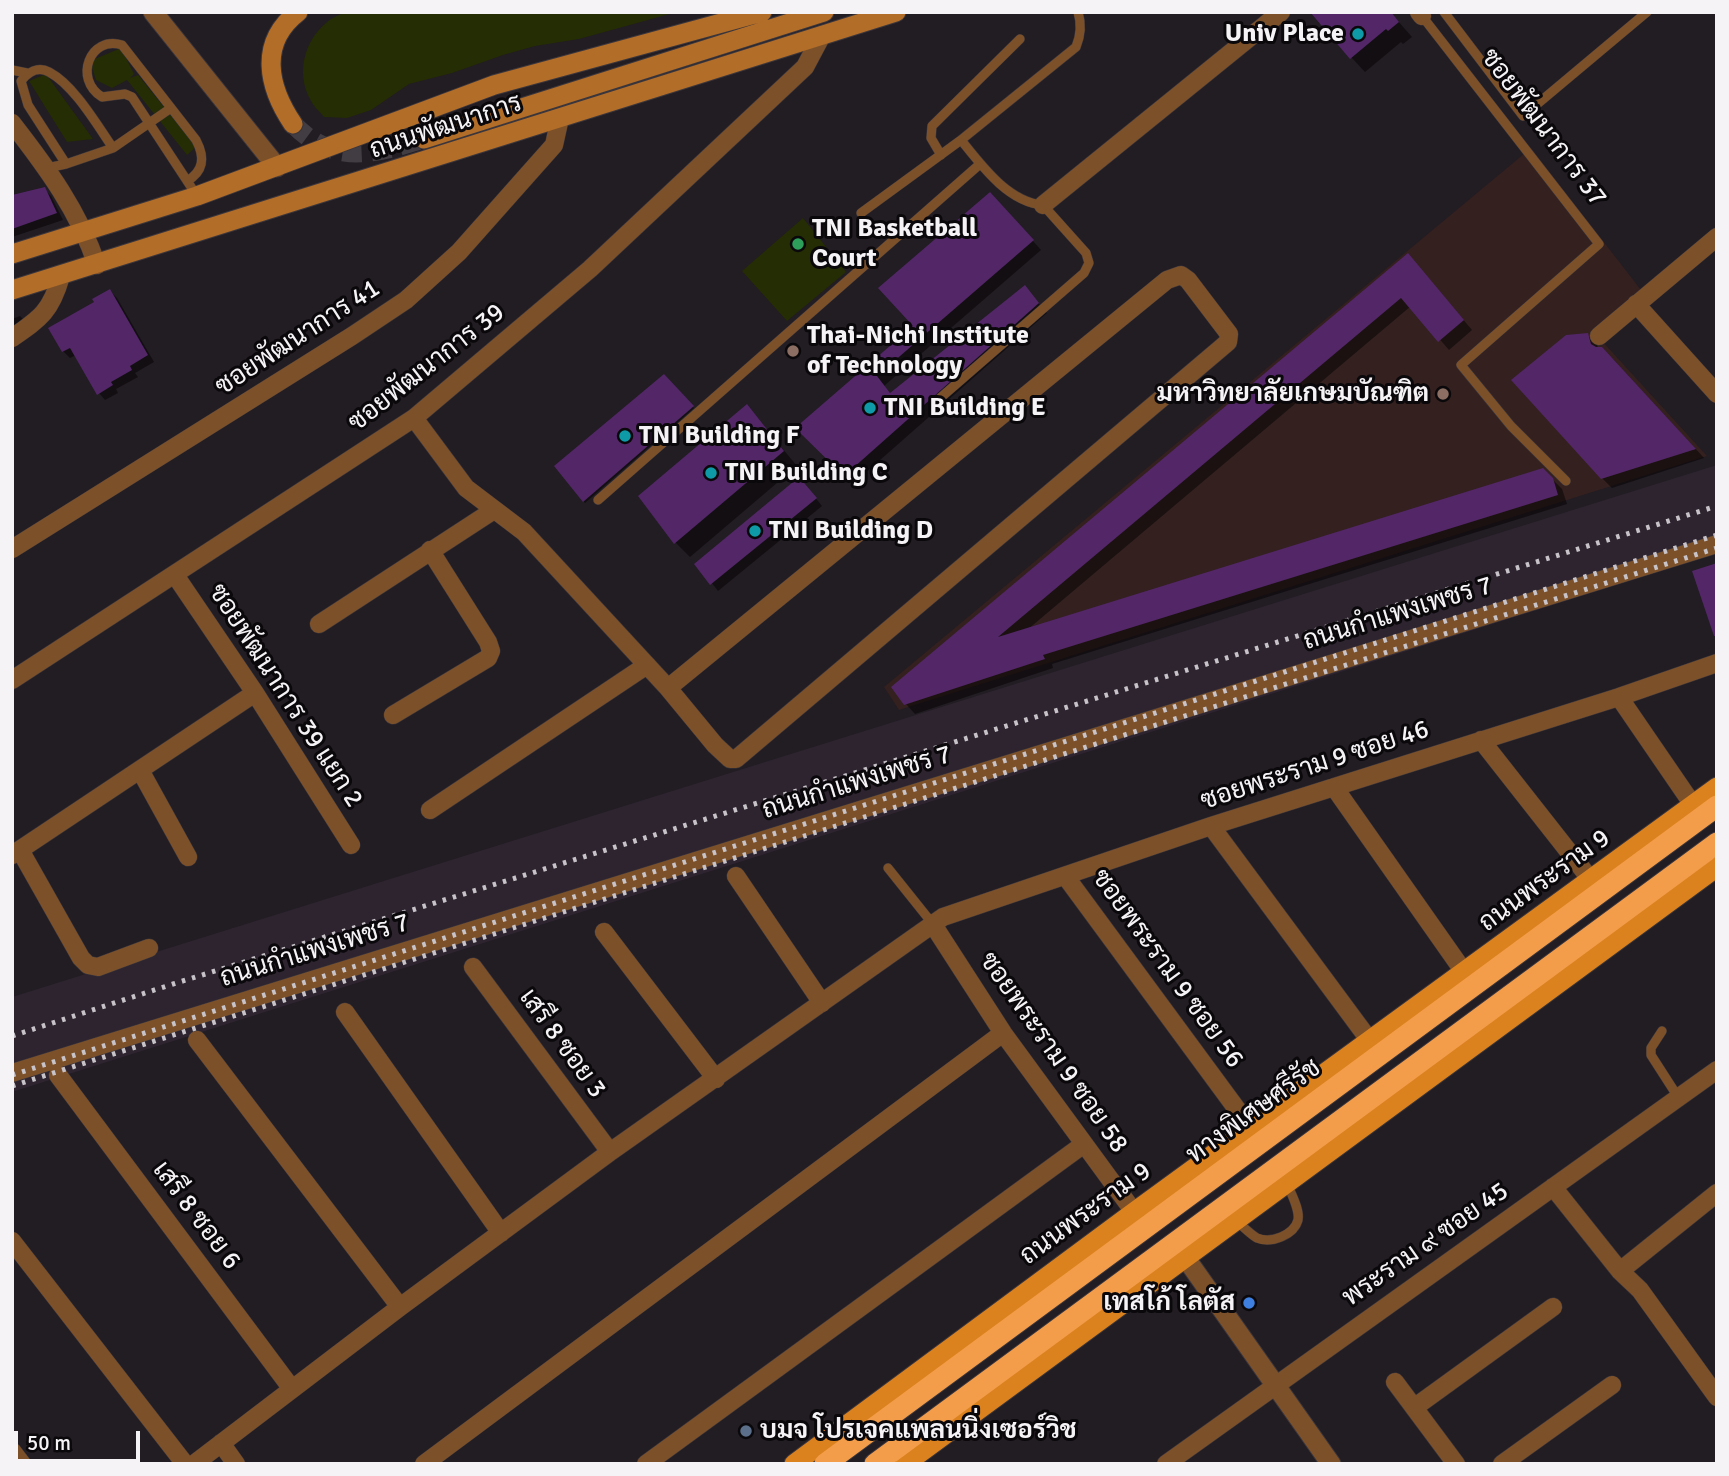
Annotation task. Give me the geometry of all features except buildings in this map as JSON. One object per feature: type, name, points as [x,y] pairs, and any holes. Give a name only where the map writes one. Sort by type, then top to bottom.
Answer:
[{"type":"highway","name":"ทางพิเศษศรีรัช","points":[[825,1464],[1717,806]]},
{"type":"highway","points":[[875,1464],[1717,843]]},
{"type":"main road","points":[[293,124],[275,91],[271,59],[281,27],[298,12]]},
{"type":"main road","name":"ถนนพัฒนาการ","points":[[12,254],[86,232],[192,188],[277,167],[494,85],[762,12]]},
{"type":"main road","points":[[424,139],[824,12]]},
{"type":"main road","name":"ถนนพัฒนาการ","points":[[12,290],[896,12]]},
{"type":"main road","name":"ถนนพระราม 9","points":[[794,1464],[1134,1212],[1717,787]]},
{"type":"main road","points":[[905,1464],[1717,867]]},
{"type":"street","points":[[1043,205],[1281,12]]},
{"type":"street","points":[[155,13],[277,167]]},
{"type":"street","name":"ซอยพัฒนาการ 39","points":[[12,680],[414,418],[629,233],[805,67],[822,35]]},
{"type":"street","name":"ซอยพัฒนาการ 41","points":[[12,549],[406,300],[459,252],[554,145],[560,118]]},
{"type":"street","points":[[12,123],[47,168],[86,232],[97,265]]},
{"type":"street","points":[[1599,336],[1717,237]]},
{"type":"street","points":[[414,418],[466,488],[524,531],[648,665],[715,745],[730,759],[741,757],[1221,348],[1228,342],[1228,334],[1188,280],[1181,275],[1167,280],[668,688]]},
{"type":"street","points":[[12,338],[43,315],[54,301],[61,276]]},
{"type":"street","points":[[1636,304],[1717,394]]},
{"type":"street","points":[[319,624],[494,510]]},
{"type":"street","name":"ถนนกำแพงเพชร 7","points":[[12,1073],[1717,544]]},
{"type":"street","points":[[393,715],[488,658],[491,651],[430,550]]},
{"type":"street","name":"ซอยพัฒนาการ 39 แยก 2","points":[[175,575],[351,845]]},
{"type":"street","name":"ซอยพระราม 9 ซอย 46","points":[[194,1464],[610,1152],[943,917],[1212,826],[1619,697],[1717,663]]},
{"type":"street","points":[[430,810],[648,665]]},
{"type":"street","points":[[149,948],[98,967],[88,965],[81,958],[16,853],[255,694]]},
{"type":"street","points":[[1619,697],[1693,805]]},
{"type":"street","points":[[1481,740],[1591,880]]},
{"type":"street","points":[[139,770],[188,857]]},
{"type":"street","points":[[1334,787],[1464,972]]},
{"type":"street","points":[[1212,826],[1370,1041]]},
{"type":"street","points":[[736,876],[822,1003]]},
{"type":"street","name":"ซอยพระราม 9 ซอย 56","points":[[1066,877],[1250,1127]]},
{"type":"street","name":"ซอยพระราม 9 ซอย 58","points":[[932,923],[1003,1033],[1134,1212]]},
{"type":"street","points":[[604,932],[716,1079]]},
{"type":"street","name":"เสรี 8 ซอย 3","points":[[473,967],[610,1152]]},
{"type":"street","points":[[345,1012],[501,1233]]},
{"type":"street","points":[[424,1464],[1003,1033]]},
{"type":"street","points":[[197,1040],[400,1307]]},
{"type":"street","name":"พระราม ๙ ซอย 45","points":[[1166,1464],[1717,1070]]},
{"type":"street","name":"เสรี 8 ซอย 6","points":[[58,1075],[292,1389]]},
{"type":"street","points":[[646,1464],[1084,1144]]},
{"type":"street","points":[[1553,1187],[1620,1271],[1640,1290],[1717,1397]]},
{"type":"street","points":[[1620,1271],[1717,1192]]},
{"type":"street","points":[[12,1241],[185,1464]]},
{"type":"street","points":[[1185,1257],[1331,1464]]},
{"type":"street","points":[[1415,1407],[1553,1307]]},
{"type":"street","points":[[1395,1382],[1456,1464]]},
{"type":"street","points":[[1502,1464],[1612,1385]]},
{"type":"street","points":[[221,1443],[236,1464]]},
{"type":"street","points":[[12,1451],[22,1464]]},
{"type":"lane","points":[[861,213],[961,141],[1076,47],[1081,36],[1078,12]]},
{"type":"lane","points":[[1444,12],[1523,116],[1647,12]]},
{"type":"lane","name":"ซอยพัฒนาการ 37","points":[[1425,15],[1599,244],[1461,365],[1511,426],[1566,481]]},
{"type":"lane","points":[[941,155],[931,138],[932,125],[1020,39]]},
{"type":"lane","points":[[115,43],[122,45],[196,140],[203,158],[192,188],[132,97],[125,94],[102,97],[90,86],[88,60],[101,47],[115,43]]},
{"type":"lane","points":[[12,70],[27,73],[36,70],[48,71],[83,105],[113,148]]},
{"type":"lane","points":[[27,73],[21,81],[28,105],[66,164]]},
{"type":"lane","points":[[47,168],[113,148],[171,108]]},
{"type":"lane","points":[[939,399],[1088,268],[1086,253],[1043,205],[1029,204],[1013,194],[961,141]]},
{"type":"lane","points":[[598,500],[981,164]]},
{"type":"lane","points":[[888,868],[932,923]]},
{"type":"lane","points":[[1662,1031],[1651,1048],[1651,1055],[1678,1097]]},
{"type":"lane","points":[[1235,1220],[1255,1237],[1265,1241],[1290,1233],[1298,1221],[1297,1209],[1287,1182]]},
{"type":"shaded area","name":"มหาวิทยาลัยเกษมบัณฑิต","points":[[1531,148],[1641,290],[1592,330],[1707,456],[899,710],[884,687]]},
{"type":"shaded area","points":[[1717,465],[1717,553],[12,1092],[12,997]]},
{"type":"green space","points":[[346,12],[677,12],[579,39],[535,46],[503,55],[452,73],[409,84],[371,110],[347,118],[324,117],[313,104],[306,89],[304,58],[318,30]]},
{"type":"green space","points":[[121,48],[134,74],[130,78],[138,75],[196,147],[187,155],[127,80],[112,88],[96,80],[90,61]]},
{"type":"green space","points":[[46,74],[93,139],[67,142],[29,81]]},
{"type":"green space","name":"TNI Basketball Court","points":[[803,218],[846,272],[787,321],[742,271]]},
{"type":"tunnel","points":[[293,124],[324,146],[355,153],[388,149],[424,139]]},
{"type":"railway","points":[[12,1036],[1717,506]]},
{"type":"railway","points":[[12,1075],[1717,535]]},
{"type":"railway","points":[[12,1086],[1717,548]]},
{"type":"place","name":"Univ Place","points":[[1358,34]]},
{"type":"place","name":"TNI Basketball Court","points":[[798,244]]},
{"type":"place","name":"Thai-Nichi Institute of Technology","points":[[793,351]]},
{"type":"place","name":"มหาวิทยาลัยเกษมบัณฑิต","points":[[1443,394]]},
{"type":"place","name":"TNI Building E","points":[[870,408]]},
{"type":"place","name":"TNI Building F","points":[[625,436]]},
{"type":"place","name":"TNI Building C","points":[[711,473]]},
{"type":"place","name":"TNI Building D","points":[[755,531]]},
{"type":"place","name":"เทสโก้ โลตัส","points":[[1249,1303]]},
{"type":"place","name":"บมจ โปรเจคแพลนนิ่งเซอร์วิช","points":[[746,1431]]}]
